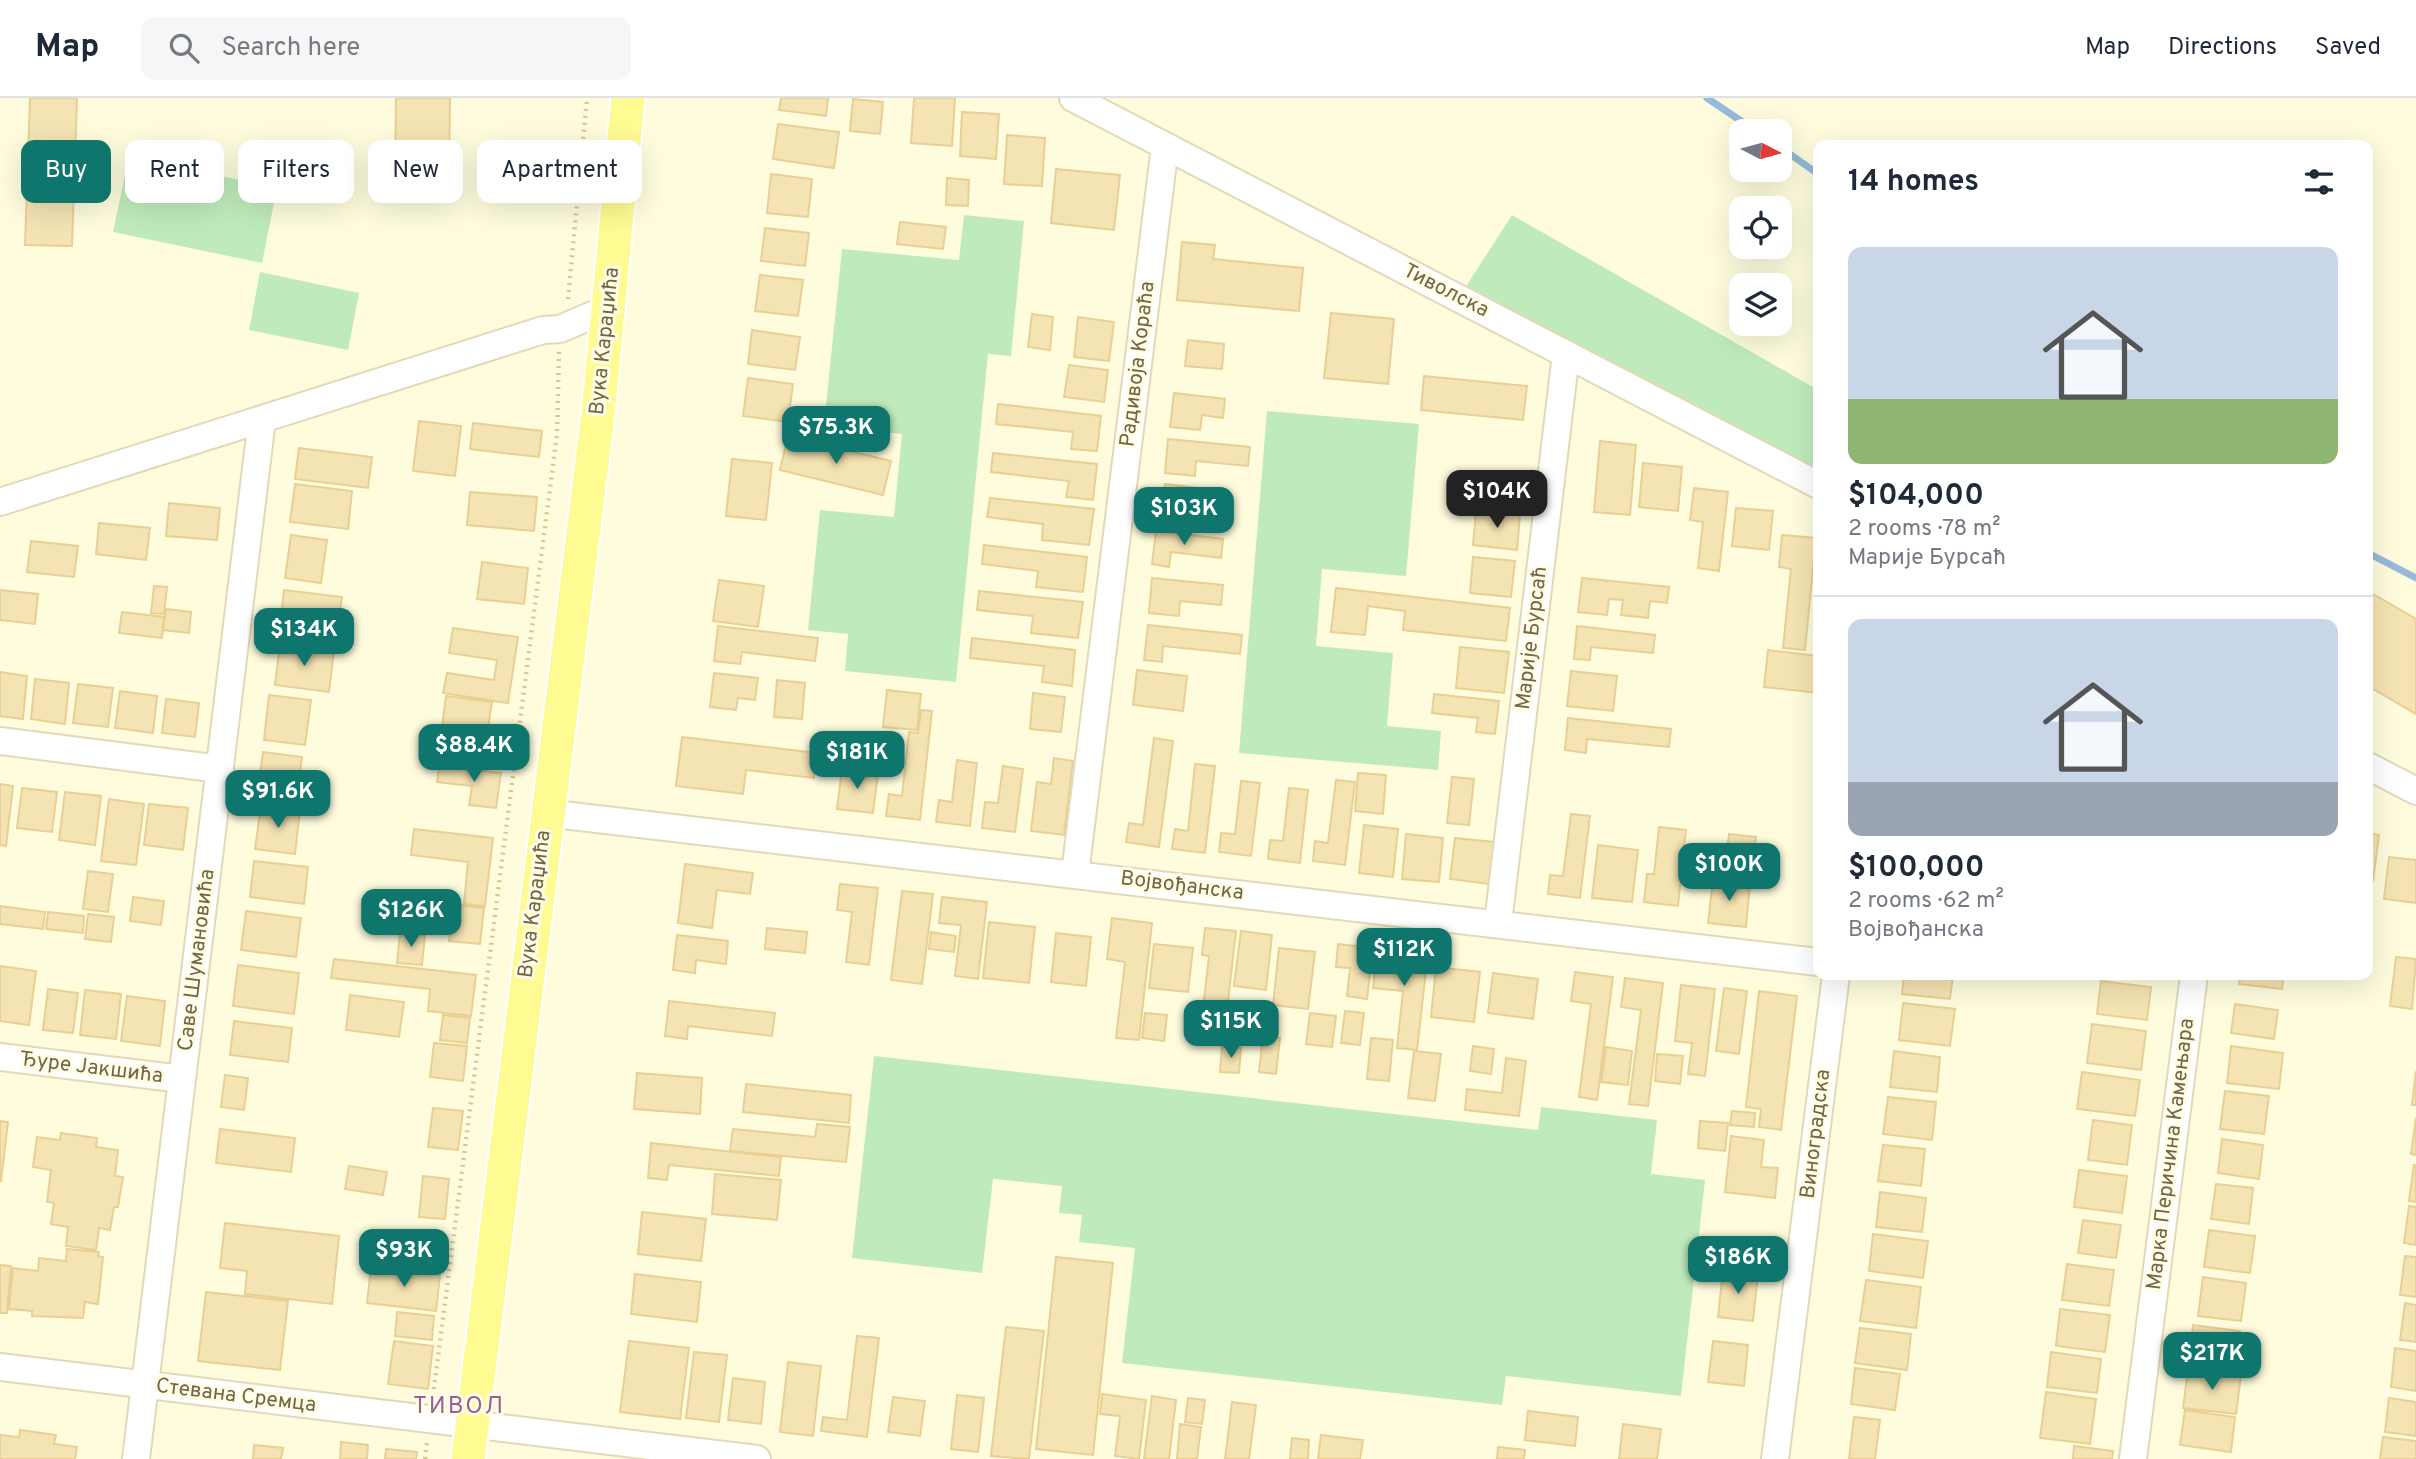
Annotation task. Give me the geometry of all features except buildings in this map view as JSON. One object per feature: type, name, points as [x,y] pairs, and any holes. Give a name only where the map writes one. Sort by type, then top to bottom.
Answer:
[{"type":"main road","name":"Вука Караџића","points":[[468,1459],[609,308],[628,98]]},
{"type":"street","name":"Тиволска","points":[[1073,98],[1813,482]]},
{"type":"street","name":"Радивоја Кораћа","points":[[1075,874],[1165,146]]},
{"type":"street","points":[[0,502],[542,330],[560,329],[609,308]]},
{"type":"street","name":"Марије Бурсаћ","points":[[1498,923],[1566,354]]},
{"type":"street","name":"Саве Шумановића","points":[[136,1459],[262,419]]},
{"type":"street","points":[[0,741],[220,769]]},
{"type":"street","points":[[2373,769],[2416,791]]},
{"type":"street","name":"Војвођанска","points":[[546,813],[1813,961]]},
{"type":"street","name":"Виноградска","points":[[1775,1459],[1835,980]]},
{"type":"street","name":"Марка Перичина Камењара","points":[[2133,1459],[2193,980]]},
{"type":"street","name":"Ђуре Јакшића","points":[[0,1057],[182,1079]]},
{"type":"street","name":"Стевана Сремца","points":[[0,1367],[757,1459]]},
{"type":"path","points":[[425,1459],[557,434],[560,329],[568,303],[587,98]]},
{"type":"green space","points":[[125,175],[125,203],[224,203],[224,177],[238,180],[238,203],[274,203],[262,263],[113,232]]},
{"type":"green space","points":[[964,215],[1024,221],[1011,356],[988,354],[956,682],[845,671],[848,634],[808,630],[820,510],[894,517],[902,434],[824,426],[842,249],[959,260]]},
{"type":"green space","points":[[1512,215],[1813,387],[1813,471],[1465,288]]},
{"type":"green space","points":[[260,272],[359,293],[348,350],[249,330]]},
{"type":"green space","points":[[1267,411],[1419,424],[1406,576],[1322,569],[1316,646],[1393,653],[1387,726],[1441,731],[1438,770],[1239,753]]},
{"type":"green space","points":[[874,1056],[1538,1130],[1541,1107],[1657,1120],[1651,1174],[1705,1180],[1681,1396],[1506,1376],[1502,1405],[1122,1363],[1135,1248],[1079,1242],[1082,1215],[1059,1213],[1062,1186],[993,1179],[982,1273],[852,1258]]},
{"type":"waterway","points":[[1707,98],[1738,119]]},
{"type":"waterway","points":[[1792,156],[1813,170]]},
{"type":"waterway","points":[[2373,556],[2416,578]]},
{"type":"district","name":"ТИВОЛ","points":[[459,1407]]}]
